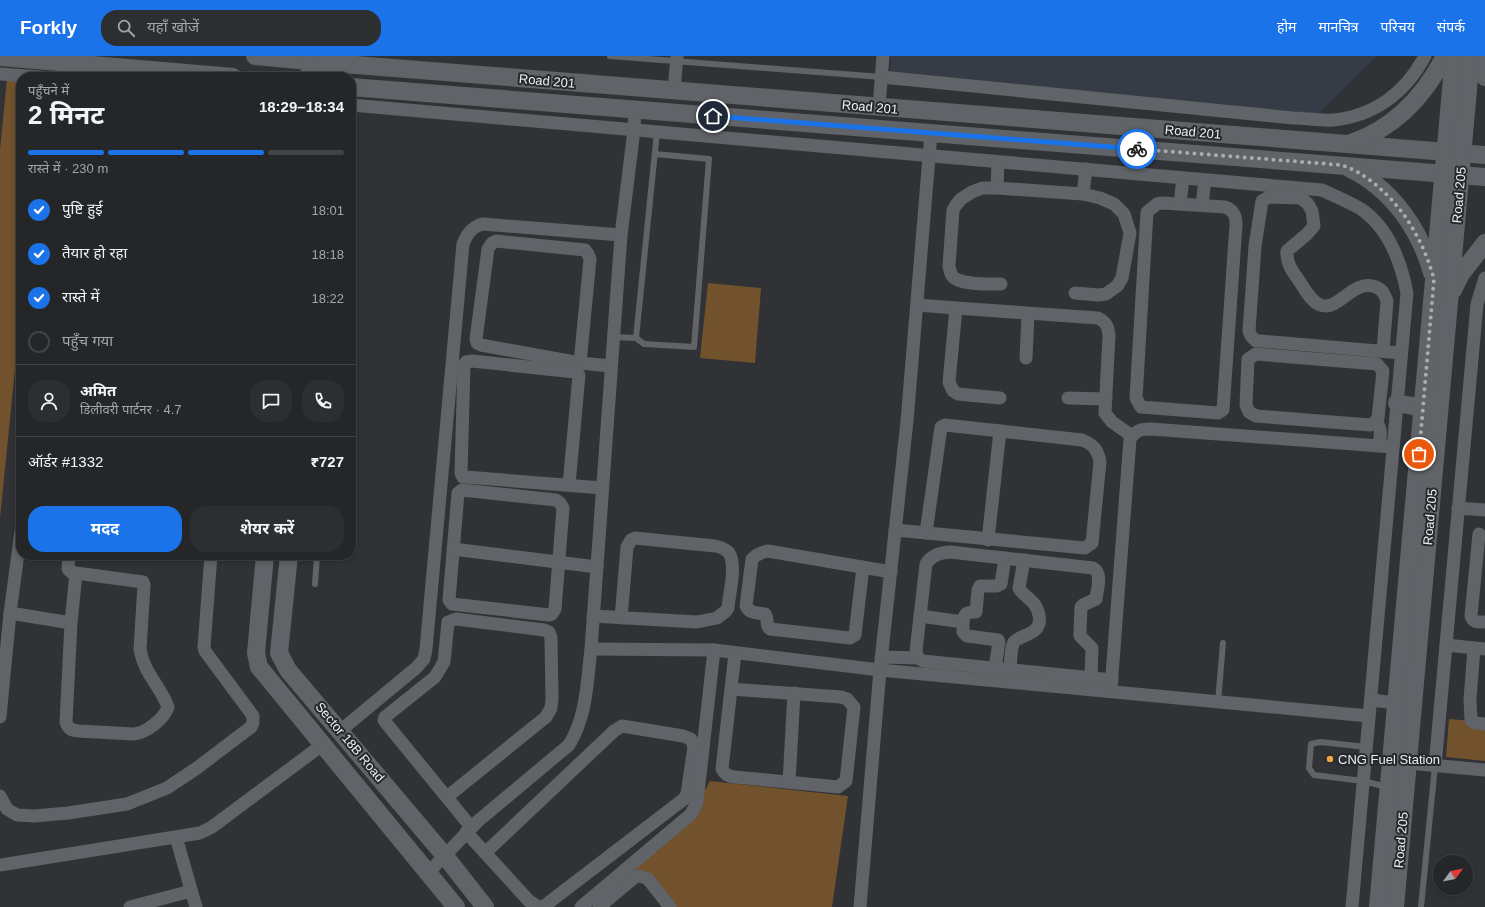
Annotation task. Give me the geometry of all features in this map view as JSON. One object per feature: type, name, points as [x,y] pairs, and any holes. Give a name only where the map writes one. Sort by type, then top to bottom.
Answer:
[{"type":"main road","name":"Road 201","points":[[255,56],[289,58],[310,65],[674,91],[1485,156]]},
{"type":"main road","points":[[1346,144],[1365,138],[1384,127],[1404,112],[1419,98],[1435,75],[1445,56]]},
{"type":"main road","name":"Road 205","points":[[1454,56],[1454,153]]},
{"type":"main road","name":"Road 205","points":[[1378,907],[1434,279],[1471,56]]},
{"type":"main road","points":[[1477,56],[1479,68],[1485,78]]},
{"type":"main road","points":[[0,57],[175,72]]},
{"type":"main road","name":"Road 201","points":[[356,87],[1485,177]]},
{"type":"main road","points":[[1342,165],[1364,175],[1381,189],[1402,211],[1416,232],[1428,258],[1434,279]]},
{"type":"main road","name":"Road 205","points":[[1395,907],[1450,294],[1452,174]]},
{"type":"main road","points":[[1450,294],[1461,274],[1485,243]]},
{"type":"main road","points":[[1397,403],[1423,408]]},
{"type":"main road","name":"Sector 18B Road","points":[[265,560],[256,653],[259,667],[456,907]]},
{"type":"main road","name":"Sector 18B Road","points":[[288,560],[279,653],[288,670],[445,856],[485,907]]},
{"type":"street","points":[[879,107],[883,56]]},
{"type":"street","points":[[882,77],[1285,117],[1332,120],[1355,116],[1376,108],[1398,91],[1418,70],[1426,56]]},
{"type":"street","points":[[674,91],[677,59]]},
{"type":"street","points":[[0,74],[16,75]]},
{"type":"street","points":[[356,105],[1322,190],[1351,204],[1372,218],[1381,227],[1394,251],[1404,279],[1407,293],[1352,907]]},
{"type":"street","points":[[428,873],[469,829],[569,745],[577,732],[583,712],[591,648],[621,235],[634,130],[635,109]]},
{"type":"street","points":[[860,907],[881,657],[907,421],[931,133]]},
{"type":"street","points":[[997,188],[998,162]]},
{"type":"street","points":[[1083,194],[1086,169]]},
{"type":"street","points":[[1180,204],[1183,178]]},
{"type":"street","points":[[1202,205],[1205,180]]},
{"type":"street","points":[[1001,284],[964,282],[955,279],[950,272],[949,266],[953,210],[961,199],[982,188],[1083,194],[1100,198],[1114,204],[1124,214],[1130,233],[1122,278],[1117,286],[1106,294],[1098,295],[1075,293]]},
{"type":"street","points":[[1383,351],[1387,301],[1385,294],[1379,288],[1371,285],[1353,289],[1336,302],[1328,305],[1321,305],[1314,300],[1290,268],[1286,258],[1286,251],[1308,234],[1314,226],[1312,211],[1308,204],[1301,198],[1269,197],[1262,201],[1256,246],[1249,331],[1251,336],[1256,341],[1402,353]]},
{"type":"street","points":[[1156,204],[1202,205],[1230,209],[1236,217],[1223,410],[1218,413],[1141,407],[1136,398],[1147,212],[1156,204]]},
{"type":"street","points":[[340,730],[416,668],[424,658],[427,642],[463,244],[466,236],[473,228],[482,224],[621,235]]},
{"type":"street","points":[[580,363],[590,259],[588,254],[585,250],[496,241],[492,243],[488,249],[476,339],[477,342],[481,345],[580,363],[611,366]]},
{"type":"street","points":[[1435,766],[1477,304],[1485,278]]},
{"type":"street","points":[[917,305],[1098,318],[1104,321],[1107,325],[1109,336],[1106,413],[1109,419],[1132,436]]},
{"type":"street","points":[[956,308],[949,382],[950,386],[958,394],[1000,398]]},
{"type":"street","points":[[1026,358],[1028,314]]},
{"type":"street","points":[[1256,354],[1377,364],[1383,371],[1378,418],[1375,422],[1370,425],[1256,416],[1249,412],[1246,405],[1248,359],[1256,354]]},
{"type":"street","points":[[569,485],[579,375],[575,372],[472,361],[466,362],[464,365],[460,473],[463,476],[602,488]]},
{"type":"street","points":[[1068,398],[1106,398]]},
{"type":"street","points":[[1375,422],[1381,429],[1379,446]]},
{"type":"street","points":[[895,530],[988,540],[1085,548],[1092,543],[1100,462],[1098,453],[1093,446],[1082,440],[945,425],[941,427],[926,533]]},
{"type":"street","points":[[1112,686],[1130,439],[1134,432],[1141,429],[1151,429],[1393,447]]},
{"type":"street","points":[[988,540],[1000,431]]},
{"type":"street","points":[[462,490],[556,500],[563,508],[555,609],[552,614],[548,615],[452,604],[449,600],[453,549],[459,491],[462,490]]},
{"type":"street","points":[[1458,508],[1485,510]]},
{"type":"street","points":[[1456,532],[1482,534],[1471,616],[1472,620],[1485,622]]},
{"type":"street","points":[[593,616],[621,618],[697,622],[717,618],[728,608],[733,563],[729,553],[726,550],[715,546],[635,538],[631,540],[627,547],[621,618]]},
{"type":"street","points":[[453,549],[597,567]]},
{"type":"street","points":[[864,567],[855,635],[850,638],[770,629],[767,624],[766,614],[751,612],[746,606],[752,559],[757,554],[762,552],[768,551],[864,567],[891,572]]},
{"type":"street","points":[[918,658],[916,651],[926,564],[933,556],[939,553],[950,552],[1024,560],[1093,568],[1098,572],[1099,575],[1096,599],[1081,607],[1080,636],[1092,648],[1091,678]]},
{"type":"street","points":[[995,668],[999,642],[998,640],[967,636],[963,632],[963,616],[969,612],[976,612],[978,590],[980,586],[997,586],[1001,584],[1005,558]]},
{"type":"street","points":[[0,717],[10,614],[17,560]]},
{"type":"street","points":[[69,560],[68,569],[71,572],[139,580],[143,582],[140,649],[146,669],[168,707],[166,711],[141,734],[78,731],[67,727],[71,623],[76,573]]},
{"type":"street","points":[[0,796],[7,809],[18,815],[68,813],[127,804],[167,788],[197,768],[253,723],[252,716],[205,651],[204,647],[211,560]]},
{"type":"street","points":[[1010,670],[1013,644],[1018,639],[1031,634],[1039,623],[1039,615],[1034,603],[1020,591],[1019,588],[1024,560]]},
{"type":"street","points":[[10,614],[71,623]]},
{"type":"street","points":[[920,616],[963,622]]},
{"type":"street","points":[[447,797],[546,717],[551,708],[552,698],[551,638],[549,632],[537,629],[456,619],[448,622],[444,662],[435,677],[385,717],[384,720],[447,797],[485,853],[529,901],[539,907]]},
{"type":"street","points":[[1446,645],[1479,649],[1470,698],[1471,720],[1475,723],[1485,724]]},
{"type":"street","points":[[591,648],[714,650],[880,670],[1112,686],[1218,702],[1369,716]]},
{"type":"street","points":[[581,907],[691,814],[697,802],[714,650]]},
{"type":"street","points":[[731,689],[841,697],[847,699],[854,707],[847,776],[843,784],[838,787],[728,776],[724,773],[722,769],[735,653]]},
{"type":"street","points":[[881,657],[918,658],[923,661],[1091,678],[1112,686]]},
{"type":"street","points":[[789,782],[794,694]]},
{"type":"street","points":[[1371,700],[1396,703]]},
{"type":"street","points":[[485,853],[614,731],[622,726],[683,736],[691,739],[694,747],[687,794],[684,799],[543,907]]},
{"type":"street","points":[[0,865],[200,833],[212,827],[322,745]]},
{"type":"street","points":[[1408,763],[1485,770]]},
{"type":"street","points":[[176,838],[196,907]]},
{"type":"street","points":[[599,907],[635,877],[640,876],[648,880],[670,907]]},
{"type":"street","points":[[130,907],[191,891]]},
{"type":"lane","points":[[610,56],[677,59],[882,77]]},
{"type":"lane","points":[[636,338],[657,132]]},
{"type":"lane","points":[[613,337],[636,338],[644,344],[694,347],[709,159],[654,154]]},
{"type":"lane","points":[[315,584],[317,560]]},
{"type":"lane","points":[[1218,702],[1222,643]]},
{"type":"lane","points":[[1367,747],[1320,742],[1311,744],[1309,768],[1314,775],[1363,781],[1389,787]]},
{"type":"lane","points":[[1421,907],[1435,766]]},
{"type":"shaded area","points":[[891,56],[1377,56],[1318,114],[890,71]]},
{"type":"shaded area","points":[[7,78],[16,80],[16,360],[0,518],[0,150]]},
{"type":"shaded area","points":[[708,283],[761,288],[755,363],[700,358]]},
{"type":"shaded area","points":[[1449,719],[1485,722],[1485,761],[1446,757]]},
{"type":"shaded area","points":[[710,781],[848,796],[832,907],[665,907],[631,867],[692,815]]},
{"type":"way so far","points":[[1137,149],[1342,165],[1364,175],[1381,189],[1402,211],[1416,232],[1428,258],[1434,279],[1419,454]]},
{"type":"place","name":"CNG Fuel Station","points":[[1330,759]]},
{"type":"route","points":[[713,116],[1137,149]]}]
